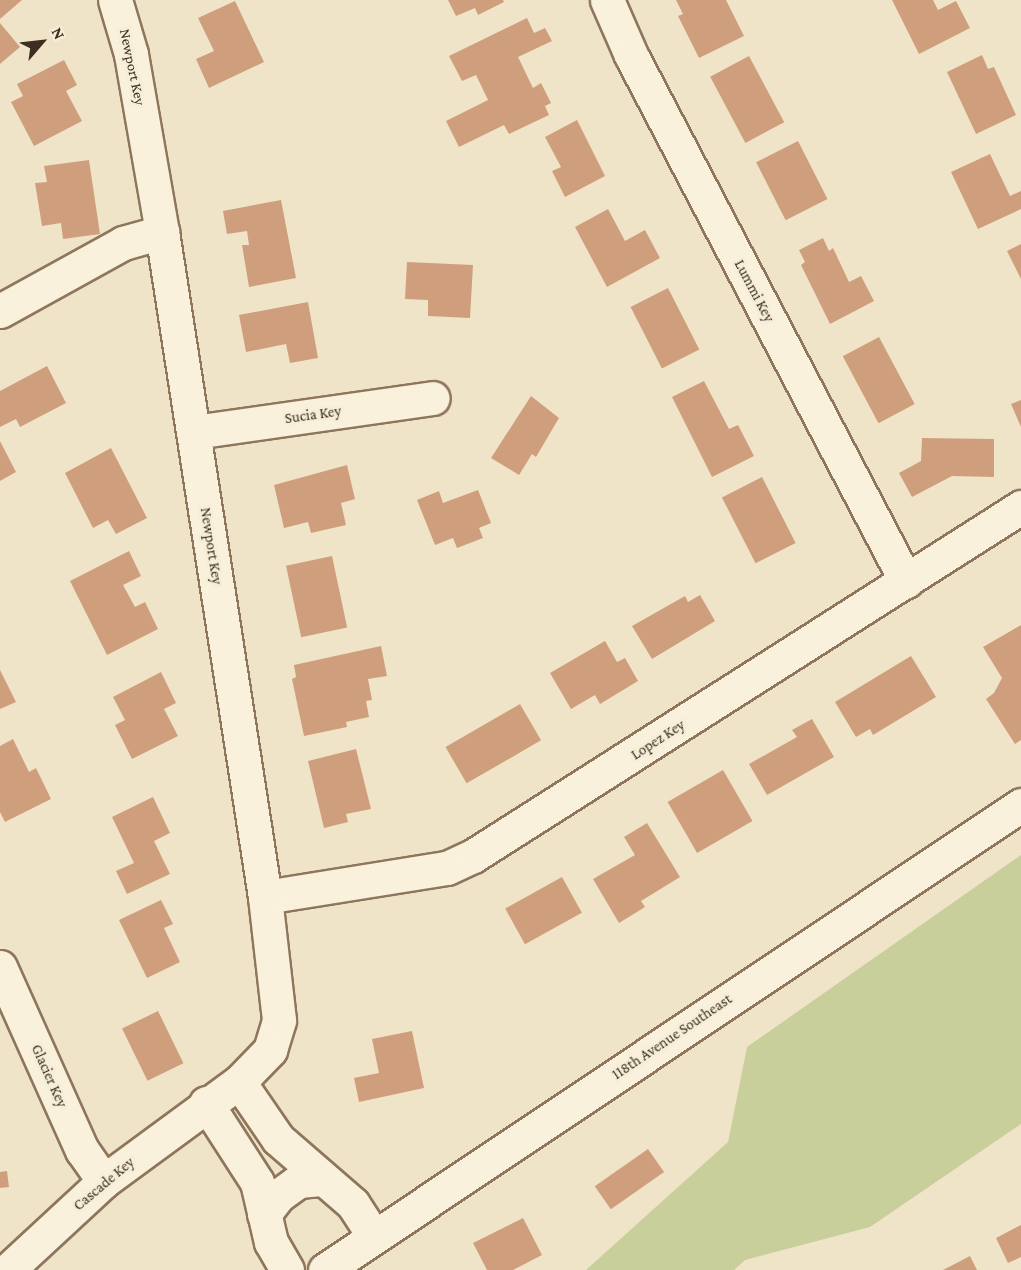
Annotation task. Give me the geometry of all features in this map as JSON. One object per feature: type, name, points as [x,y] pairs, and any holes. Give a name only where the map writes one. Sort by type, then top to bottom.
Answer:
[{"type":"street","name":"Newport Key","points":[[115,0],[131,54],[162,232],[265,897],[278,1033],[270,1050],[239,1082]]},
{"type":"street","name":"Lummi Key","points":[[607,0],[631,55],[906,581]]},
{"type":"street","points":[[0,311],[123,243],[162,232]]},
{"type":"street","name":"Sucia Key","points":[[194,432],[433,398]]},
{"type":"street","name":"Lopez Key","points":[[265,897],[447,868],[473,856],[1021,507]]},
{"type":"street","name":"118th Avenue Southeast","points":[[325,1270],[1021,805]]},
{"type":"street","name":"Glacier Key","points":[[0,967],[82,1150],[104,1181]]},
{"type":"street","points":[[239,1082],[278,1139],[321,1179],[353,1204],[374,1236]]},
{"type":"street","name":"Cascade Key","points":[[8,1270],[104,1181],[206,1103],[239,1082]]},
{"type":"street","points":[[206,1103],[257,1182],[271,1242],[287,1270]]},
{"type":"street","points":[[264,1215],[278,1196],[299,1181],[321,1179]]},
{"type":"green space","points":[[1021,855],[1021,1124],[870,1227],[745,1260],[734,1270],[586,1270],[728,1142],[747,1047]]},
{"type":"building","points":[[0,0],[22,0],[0,19]]},
{"type":"building","points":[[448,0],[503,0],[504,2],[478,15],[475,8],[456,16]]},
{"type":"building","points":[[676,0],[726,0],[744,36],[699,58],[678,16],[683,14]]},
{"type":"building","points":[[892,0],[933,0],[938,10],[956,1],[970,28],[919,54]]},
{"type":"building","points":[[235,1],[264,62],[209,88],[196,59],[214,51],[198,18]]},
{"type":"building","points":[[527,18],[534,33],[545,28],[552,41],[518,57],[533,88],[541,83],[551,103],[545,106],[549,115],[509,134],[504,125],[459,147],[446,121],[488,100],[476,75],[462,81],[449,56]]},
{"type":"building","points":[[0,23],[20,47],[0,64]]},
{"type":"building","points":[[982,55],[988,69],[994,67],[1016,115],[976,134],[947,72]]},
{"type":"building","points":[[749,56],[784,122],[745,143],[710,77]]},
{"type":"building","points":[[64,60],[77,85],[66,91],[82,121],[34,146],[11,102],[23,96],[17,84]]},
{"type":"building","points":[[577,120],[605,176],[565,197],[552,171],[561,167],[545,137]]},
{"type":"building","points":[[798,141],[828,199],[786,220],[756,162]]},
{"type":"building","points":[[990,154],[1010,196],[1021,191],[1021,209],[978,229],[951,172]]},
{"type":"building","points":[[89,160],[100,234],[63,239],[61,223],[42,226],[35,183],[47,182],[44,166]]},
{"type":"building","points":[[281,200],[296,278],[249,287],[242,245],[249,245],[247,231],[227,234],[223,211]]},
{"type":"building","points":[[608,209],[625,241],[645,230],[660,258],[607,287],[575,227]]},
{"type":"building","points":[[823,238],[829,251],[833,248],[849,282],[861,276],[874,301],[830,324],[801,265],[805,262],[799,250]]},
{"type":"building","points":[[1021,244],[1021,279],[1007,251]]},
{"type":"building","points":[[407,262],[473,265],[470,318],[428,316],[428,300],[405,299]]},
{"type":"building","points":[[668,288],[699,349],[662,369],[631,307]]},
{"type":"building","points":[[308,302],[318,358],[290,363],[286,344],[246,352],[239,315]]},
{"type":"building","points":[[879,337],[915,404],[878,423],[843,356]]},
{"type":"building","points":[[47,366],[66,403],[20,427],[16,419],[0,427],[0,391]]},
{"type":"building","points":[[704,381],[729,429],[738,425],[754,456],[712,477],[672,397]]},
{"type":"building","points":[[531,396],[559,418],[536,457],[532,454],[519,475],[491,458]]},
{"type":"building","points":[[1021,400],[1021,427],[1011,404]]},
{"type":"building","points":[[922,438],[994,439],[994,477],[952,476],[912,497],[899,473],[921,461]]},
{"type":"building","points":[[0,441],[16,472],[0,481]]},
{"type":"building","points":[[111,448],[147,518],[116,534],[108,520],[93,528],[65,473]]},
{"type":"building","points":[[347,465],[355,499],[341,503],[346,525],[311,533],[308,522],[284,528],[274,485]]},
{"type":"building","points":[[762,477],[796,543],[756,563],[722,497]]},
{"type":"building","points":[[478,490],[491,523],[479,528],[483,538],[457,548],[453,538],[435,545],[417,500],[439,491],[443,503]]},
{"type":"building","points":[[129,551],[141,576],[123,585],[135,607],[145,602],[158,629],[107,655],[70,581]]},
{"type":"building","points":[[332,556],[347,627],[301,637],[286,566]]},
{"type":"building","points":[[700,595],[715,621],[652,659],[632,626],[685,596],[688,602]]},
{"type":"building","points":[[1021,625],[1021,740],[1015,744],[986,699],[994,693],[1002,678],[983,647]]},
{"type":"building","points":[[605,641],[617,662],[625,658],[638,681],[600,704],[595,695],[571,709],[550,673]]},
{"type":"building","points":[[381,646],[387,676],[368,679],[372,700],[366,701],[369,717],[346,722],[347,727],[304,736],[292,679],[296,677],[294,665]]},
{"type":"building","points":[[911,656],[936,697],[873,735],[870,729],[856,737],[835,702]]},
{"type":"building","points":[[0,670],[16,702],[0,709]]},
{"type":"building","points":[[161,672],[176,703],[164,709],[178,736],[132,759],[115,725],[125,720],[113,697]]},
{"type":"building","points":[[520,704],[541,740],[467,783],[446,747]]},
{"type":"building","points":[[812,719],[834,757],[767,795],[749,764],[797,737],[792,730]]},
{"type":"building","points":[[13,739],[29,772],[36,768],[51,799],[5,822],[0,812],[0,746]]},
{"type":"building","points":[[356,749],[371,809],[346,814],[348,822],[324,828],[308,761]]},
{"type":"building","points":[[723,770],[753,821],[697,853],[668,802]]},
{"type":"building","points":[[153,797],[170,833],[154,841],[170,874],[127,894],[116,871],[134,863],[112,817]]},
{"type":"building","points":[[647,823],[680,877],[641,901],[645,907],[619,923],[593,879],[635,855],[624,837]]},
{"type":"building","points":[[562,877],[582,913],[525,944],[505,909]]},
{"type":"building","points":[[161,900],[173,924],[164,928],[180,962],[147,978],[119,920]]},
{"type":"building","points":[[158,1011],[183,1063],[147,1081],[122,1029]]},
{"type":"building","points":[[412,1031],[424,1088],[359,1102],[354,1078],[379,1073],[372,1039]]},
{"type":"building","points":[[648,1149],[664,1172],[611,1209],[595,1186]]},
{"type":"building","points":[[7,1171],[9,1187],[0,1188],[0,1172]]},
{"type":"building","points":[[523,1218],[542,1255],[513,1270],[487,1270],[473,1243]]},
{"type":"building","points":[[1021,1225],[1021,1257],[1008,1263],[996,1238]]},
{"type":"building","points":[[970,1256],[977,1270],[943,1270]]}]
